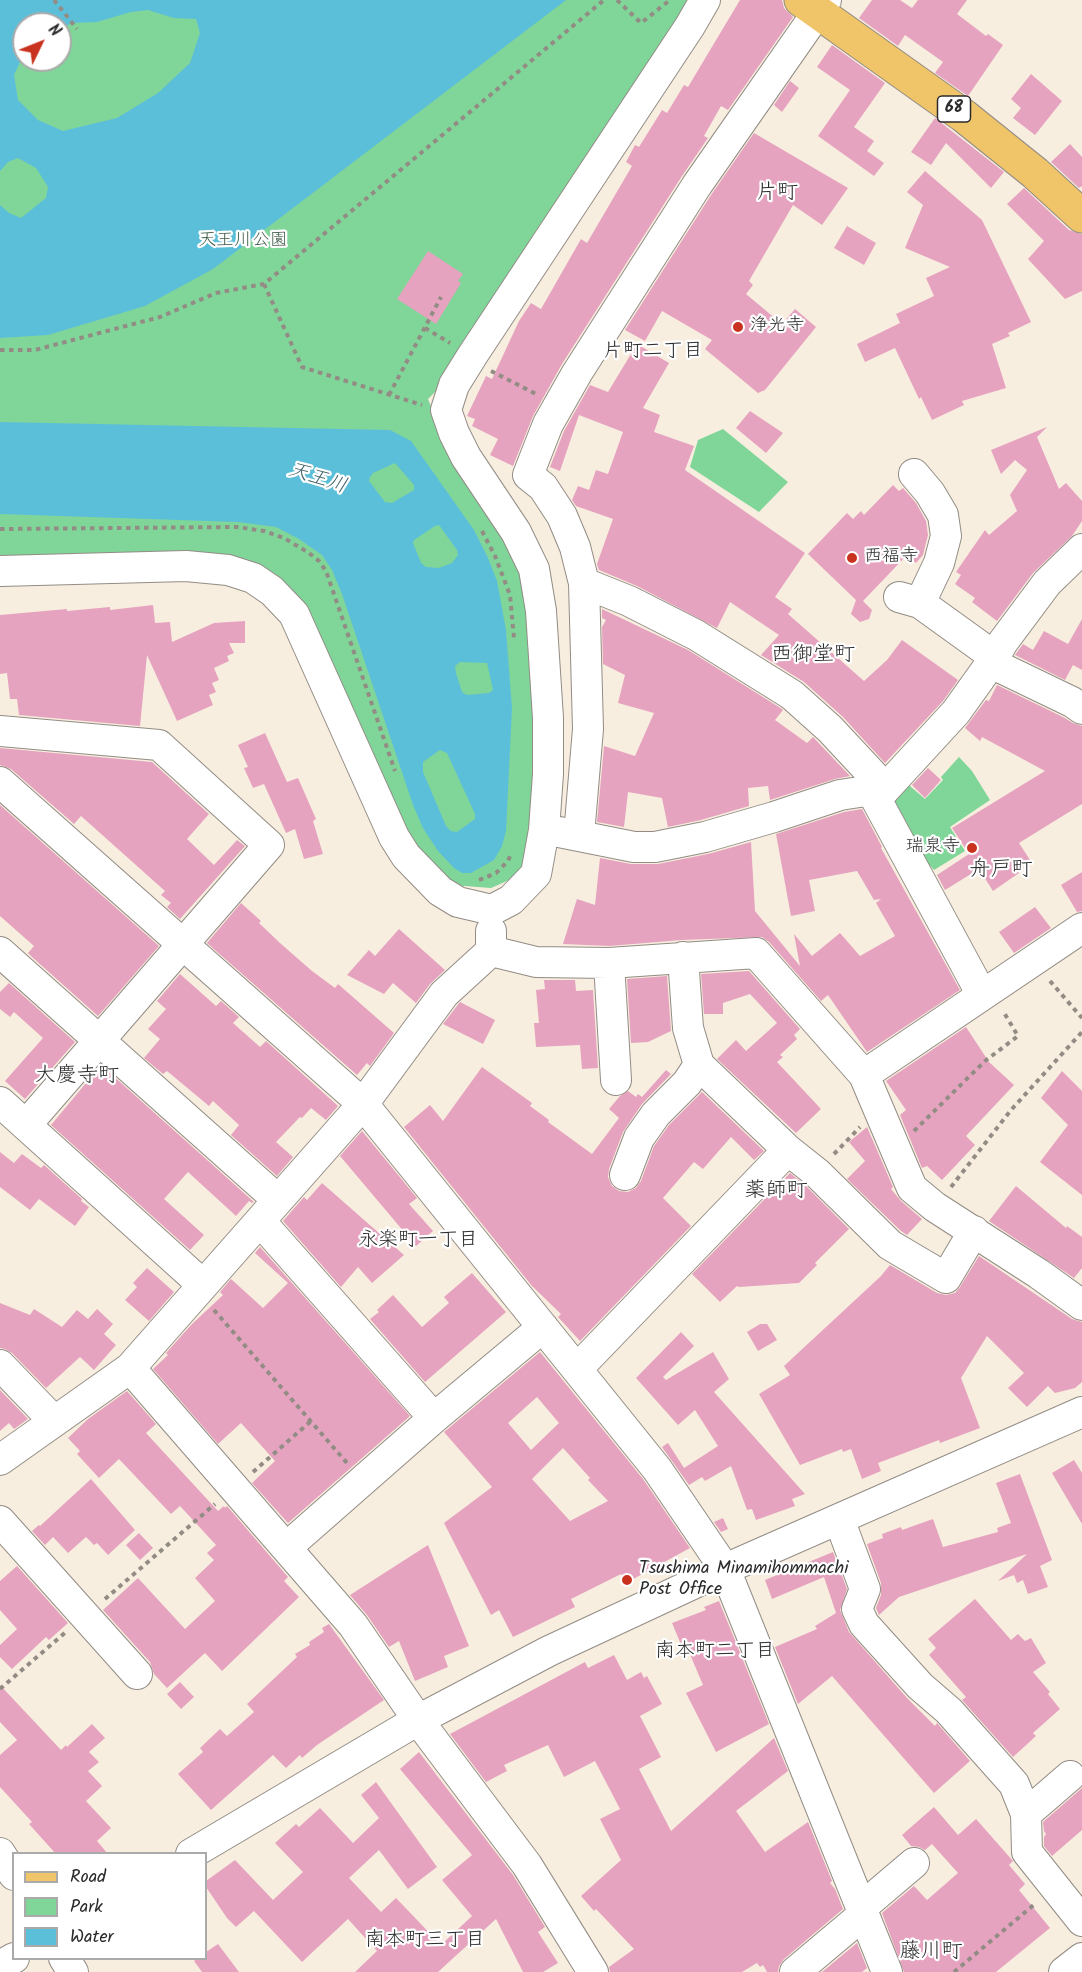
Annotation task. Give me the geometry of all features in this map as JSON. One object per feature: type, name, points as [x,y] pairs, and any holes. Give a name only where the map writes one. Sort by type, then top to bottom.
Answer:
[{"type":"main road","name":"68","points":[[815,4],[964,116],[1035,173],[1082,216]]},
{"type":"street","points":[[0,571],[197,567],[228,570],[254,578],[272,591],[294,614],[394,837],[406,856],[440,891],[458,902],[492,910],[511,900],[536,874],[544,830],[548,774],[548,718],[541,611],[534,569],[516,532],[489,515],[454,433],[431,411],[454,385],[705,0]]},
{"type":"street","points":[[489,515],[528,475],[548,424],[577,373],[815,4]]},
{"type":"street","points":[[914,474],[930,493],[943,515],[946,536],[939,563],[910,600],[993,660],[1082,709]]},
{"type":"street","points":[[528,475],[543,487],[562,516],[575,547],[584,583],[588,729],[579,835]]},
{"type":"street","points":[[986,993],[876,799],[956,712],[1003,642],[1047,583],[1082,549]]},
{"type":"street","points":[[584,583],[629,601],[696,635],[792,695],[830,729],[885,788]]},
{"type":"street","points":[[0,731],[159,745],[270,845],[26,1125]]},
{"type":"street","points":[[0,782],[363,1104],[657,1469],[725,1569],[887,1972]]},
{"type":"street","points":[[544,830],[634,847],[655,847],[705,837],[774,818],[840,795],[885,788]]},
{"type":"street","points":[[0,1460],[130,1368],[363,1104],[444,994],[491,951],[492,910]]},
{"type":"street","points":[[864,1075],[1034,958],[1082,928]]},
{"type":"street","points":[[491,951],[536,962],[609,963],[756,953],[864,1075],[912,1188],[935,1207],[1082,1305]]},
{"type":"street","points":[[0,952],[100,1041],[269,1210],[434,1418]]},
{"type":"street","points":[[684,957],[688,1028],[699,1065],[788,1150],[817,1173],[890,1245],[945,1278],[974,1231]]},
{"type":"street","points":[[609,963],[616,1080]]},
{"type":"street","points":[[625,1175],[639,1138],[656,1114],[687,1083],[699,1065]]},
{"type":"street","points":[[0,1102],[201,1288]]},
{"type":"street","points":[[577,1369],[788,1150]]},
{"type":"street","points":[[286,1547],[543,1327]]},
{"type":"street","points":[[0,1365],[54,1421]]},
{"type":"street","points":[[130,1368],[353,1625],[418,1720],[527,1865],[593,1972]]},
{"type":"street","points":[[194,1852],[418,1720],[549,1651],[725,1569],[1082,1412]]},
{"type":"street","points":[[838,1519],[864,1589],[857,1609],[864,1624],[920,1686],[949,1712],[1014,1784],[1026,1814],[1027,1852],[1071,1897]]},
{"type":"street","points":[[0,1521],[137,1674]]},
{"type":"street","points":[[1026,1814],[1070,1776]]},
{"type":"street","points":[[0,1853],[12,1872]]},
{"type":"street","points":[[795,1972],[914,1863]]},
{"type":"street","points":[[1064,1972],[1082,1958]]},
{"type":"path","points":[[54,0],[77,29]]},
{"type":"path","points":[[0,350],[35,350],[160,317],[216,292],[264,284],[604,0]]},
{"type":"path","points":[[617,0],[641,23],[670,0]]},
{"type":"path","points":[[264,284],[302,367],[431,411]]},
{"type":"path","points":[[389,395],[441,297]]},
{"type":"path","points":[[469,360],[559,405]]},
{"type":"path","points":[[489,515],[495,556],[510,595],[514,639]]},
{"type":"path","points":[[1034,958],[1052,984],[1082,1018]]},
{"type":"path","points":[[895,1150],[985,1061],[1018,1036],[986,993]]},
{"type":"path","points":[[935,1207],[1011,1110],[1082,1032]]},
{"type":"path","points":[[817,1173],[853,1132],[879,1112]]},
{"type":"path","points":[[201,1288],[363,1480]]},
{"type":"path","points":[[0,1689],[311,1421]]},
{"type":"path","points":[[954,1972],[1071,1897]]},
{"type":"green space","name":"天王川公園","points":[[0,0],[692,0],[559,203],[541,223],[456,356],[443,384],[428,399],[437,421],[505,538],[525,589],[532,616],[534,805],[521,874],[491,888],[452,885],[418,857],[282,587],[0,560]]},
{"type":"green space","points":[[723,429],[788,482],[759,512],[690,467],[698,440]]},
{"type":"green space","points":[[959,757],[972,771],[990,800],[950,827],[965,851],[934,870],[909,843],[886,801],[903,780],[925,799],[943,780],[941,777]]},
{"type":"water","points":[[0,0],[566,0],[213,269],[145,306],[48,335],[0,338],[0,205],[9,213],[21,218],[46,198],[48,187],[36,168],[18,158],[8,162],[0,171]],"holes":[[[148,10],[174,18],[196,19],[200,33],[190,63],[158,93],[117,118],[63,131],[38,120],[18,100],[15,72],[12,72],[12,12],[72,12],[72,23],[97,22],[131,12]]]},
{"type":"water","name":"天王川","points":[[0,422],[390,430],[411,441],[474,530],[497,581],[506,630],[512,708],[506,831],[502,846],[494,860],[471,873],[462,873],[438,851],[423,828],[413,805],[342,594],[332,570],[322,555],[276,527],[238,522],[0,514]],"holes":[[[395,463],[414,485],[414,490],[392,503],[385,502],[369,481],[373,473]],[[439,525],[457,550],[458,555],[452,563],[439,568],[426,567],[421,563],[413,543]],[[460,662],[487,663],[493,690],[489,693],[467,695],[462,692],[455,666]],[[440,750],[447,753],[475,814],[475,819],[457,832],[451,831],[446,826],[423,772],[423,762]]]},
{"type":"building","points":[[740,0],[782,0],[784,8],[793,17],[728,110],[721,106],[704,136],[708,138],[562,364],[533,416],[513,466],[490,455],[498,439],[472,426],[475,419],[467,416],[486,376],[492,379],[519,321],[531,303],[541,309],[581,239],[587,243],[632,166],[626,162],[635,145],[639,147],[662,110],[667,113],[684,85],[688,87]]},
{"type":"building","points":[[872,0],[900,0],[912,8],[918,0],[967,0],[957,14],[986,36],[988,34],[1003,45],[968,96],[935,73],[943,62],[905,35],[898,46],[859,18]]},
{"type":"building","points":[[832,45],[885,83],[854,127],[874,141],[867,151],[884,163],[874,176],[818,136],[850,90],[817,67]]},
{"type":"building","points":[[1031,74],[1062,101],[1035,135],[1013,118],[1021,108],[1011,99]]},
{"type":"building","points":[[790,81],[799,88],[782,112],[774,105]]},
{"type":"building","points":[[935,118],[1004,172],[991,188],[946,143],[931,165],[911,152]]},
{"type":"building","points":[[754,133],[848,188],[822,225],[793,205],[749,281],[753,285],[746,294],[782,324],[795,309],[816,327],[765,390],[758,393],[705,349],[712,340],[662,311],[645,341],[625,330],[711,195]]},
{"type":"building","points":[[1070,144],[1082,157],[1082,186],[1079,188],[1051,162]]},
{"type":"building","points":[[925,171],[982,220],[1031,322],[1008,333],[1010,336],[992,344],[1006,388],[962,401],[964,405],[932,420],[921,397],[919,399],[895,348],[865,362],[857,344],[900,323],[896,314],[934,296],[926,278],[950,267],[905,248],[923,205],[907,192]]},
{"type":"building","points":[[1024,188],[1069,230],[1082,234],[1082,291],[1065,299],[1028,259],[1044,241],[1007,204]]},
{"type":"building","points":[[847,226],[876,243],[864,265],[834,248]]},
{"type":"building","points":[[428,251],[463,274],[458,281],[461,283],[436,324],[397,299]]},
{"type":"building","points":[[637,344],[669,363],[643,408],[660,415],[654,432],[694,446],[685,470],[805,553],[775,597],[792,609],[788,614],[864,681],[887,660],[902,640],[958,680],[943,701],[885,763],[843,717],[804,682],[761,655],[779,635],[730,602],[717,628],[637,586],[599,570],[597,564],[613,519],[576,506],[572,500],[578,486],[589,490],[596,470],[608,474],[623,432],[579,415],[560,471],[550,467],[564,431],[590,385],[608,392]]},
{"type":"building","points":[[750,411],[783,433],[766,453],[736,428]]},
{"type":"building","points":[[1047,427],[1037,437],[1059,489],[1066,483],[1082,501],[1082,521],[1072,536],[1033,573],[997,621],[972,602],[975,598],[955,584],[961,575],[956,572],[985,530],[989,535],[1017,511],[1010,495],[1027,470],[1015,460],[1001,474],[991,450]]},
{"type":"building","points":[[893,485],[899,491],[903,488],[916,503],[926,521],[928,535],[923,555],[916,563],[907,555],[863,601],[872,610],[869,619],[860,622],[851,614],[856,600],[808,554],[847,513],[853,519],[861,511],[864,515]]},
{"type":"building","points":[[153,605],[155,623],[170,622],[172,642],[214,623],[245,621],[245,643],[229,643],[234,653],[227,656],[229,661],[214,668],[219,680],[212,683],[216,692],[209,695],[213,705],[177,721],[147,655],[140,726],[19,715],[17,699],[10,699],[7,673],[0,674],[0,615],[110,607],[110,610]]},
{"type":"building","points":[[602,609],[688,650],[782,709],[775,720],[807,743],[813,737],[850,776],[770,800],[768,786],[748,788],[749,806],[668,827],[662,798],[628,792],[624,827],[597,822],[604,746],[635,756],[654,713],[618,703],[625,675],[603,664],[602,627],[606,620],[602,618]]},
{"type":"building","points":[[1082,619],[1082,670],[1073,665],[1065,680],[1015,655],[1023,644],[1033,650],[1044,631],[1068,644]]},
{"type":"building","points":[[997,685],[1082,726],[1082,804],[1019,843],[1030,860],[1015,869],[1019,873],[993,891],[979,869],[945,890],[937,875],[969,854],[952,828],[1045,771],[982,737],[980,741],[965,728],[986,700],[989,701]]},
{"type":"building","points":[[265,733],[287,782],[298,778],[316,819],[313,821],[323,854],[304,859],[295,829],[286,833],[264,784],[253,788],[244,768],[248,767],[238,745]]},
{"type":"building","points":[[0,748],[152,762],[209,814],[187,839],[214,865],[237,840],[245,846],[180,919],[167,907],[171,903],[161,895],[165,891],[81,816],[74,824],[11,769],[0,765]]},
{"type":"building","points":[[928,768],[941,780],[925,798],[912,785]]},
{"type":"building","points":[[0,805],[159,946],[98,1016],[28,953],[34,946],[0,916]]},
{"type":"building","points":[[862,809],[881,848],[960,990],[867,1052],[828,995],[821,1001],[762,937],[609,946],[563,944],[577,899],[595,905],[600,858],[631,864],[658,864],[751,842],[755,911],[800,966],[794,934],[812,956],[840,933],[860,956],[895,936],[876,903],[881,899],[874,900],[857,871],[809,880],[815,911],[791,916],[776,834],[844,812]]},
{"type":"building","points":[[1082,872],[1082,911],[1077,912],[1061,885]]},
{"type":"building","points":[[241,903],[261,921],[259,923],[312,971],[335,988],[338,984],[394,1033],[370,1066],[367,1063],[357,1075],[207,943]]},
{"type":"building","points":[[1035,907],[1051,928],[1014,953],[999,932]]},
{"type":"building","points":[[399,929],[445,970],[430,984],[416,1003],[393,983],[384,994],[347,975],[369,950],[375,956]]},
{"type":"building","points":[[749,971],[800,1029],[794,1035],[797,1039],[780,1055],[783,1057],[777,1062],[821,1109],[796,1133],[717,1059],[736,1040],[746,1051],[777,1023],[750,994],[723,1003],[723,1014],[704,1014],[701,974]]},
{"type":"building","points":[[180,974],[216,1006],[221,1001],[239,1017],[233,1023],[260,1047],[266,1041],[338,1106],[326,1120],[311,1108],[276,1142],[293,1157],[277,1176],[231,1135],[239,1125],[213,1101],[209,1106],[167,1071],[163,1074],[144,1058],[160,1039],[148,1029],[166,1009],[157,1001]]},
{"type":"building","points":[[667,976],[671,1031],[648,1042],[631,1043],[627,979]]},
{"type":"building","points":[[544,980],[575,980],[576,991],[593,990],[598,1068],[582,1069],[580,1045],[536,1047],[534,1023],[539,1023],[536,990],[545,989]]},
{"type":"building","points":[[9,983],[75,1042],[25,1099],[5,1081],[43,1038],[14,1012],[10,1017],[0,1009],[0,992]]},
{"type":"building","points":[[460,1002],[495,1020],[483,1044],[443,1024]]},
{"type":"building","points":[[966,1027],[989,1062],[1014,1085],[966,1136],[975,1145],[942,1180],[927,1166],[922,1168],[900,1115],[906,1110],[886,1081]]},
{"type":"building","points":[[101,1065],[254,1202],[249,1201],[236,1216],[188,1172],[164,1199],[204,1235],[190,1250],[51,1125]]},
{"type":"building","points":[[482,1067],[532,1103],[530,1106],[549,1120],[548,1122],[592,1154],[619,1118],[609,1109],[620,1096],[628,1091],[636,1097],[638,1094],[642,1097],[666,1070],[671,1074],[642,1104],[623,1132],[608,1177],[612,1186],[619,1191],[628,1192],[636,1188],[641,1181],[654,1146],[669,1125],[702,1092],[764,1151],[754,1160],[731,1137],[703,1169],[694,1162],[663,1198],[691,1226],[580,1341],[558,1317],[561,1314],[532,1286],[404,1127],[430,1105],[443,1121]]},
{"type":"building","points":[[1062,1071],[1082,1091],[1082,1195],[1040,1162],[1068,1125],[1041,1098]]},
{"type":"building","points":[[867,1127],[893,1187],[891,1189],[922,1219],[907,1235],[847,1179],[865,1161],[849,1142]]},
{"type":"building","points":[[362,1131],[417,1198],[409,1204],[433,1231],[416,1246],[340,1156]]},
{"type":"building","points":[[0,1152],[14,1163],[22,1154],[41,1168],[44,1165],[82,1199],[81,1201],[89,1207],[75,1226],[39,1199],[30,1210],[0,1187]]},
{"type":"building","points":[[790,1173],[849,1229],[815,1263],[817,1265],[799,1283],[737,1286],[720,1302],[692,1274]]},
{"type":"building","points":[[322,1183],[404,1255],[372,1283],[358,1267],[341,1287],[283,1221],[304,1197],[307,1200]]},
{"type":"building","points":[[1016,1186],[1066,1228],[1067,1226],[1082,1237],[1082,1268],[1074,1278],[989,1221]]},
{"type":"building","points":[[260,1247],[410,1416],[288,1523],[252,1483],[275,1461],[241,1423],[218,1444],[153,1369],[168,1355],[166,1353],[191,1325],[223,1295],[220,1292],[231,1279],[263,1308],[288,1283],[255,1253]]},
{"type":"building","points":[[979,1256],[1072,1319],[1082,1322],[1082,1382],[1075,1388],[1055,1393],[1048,1386],[1027,1407],[1008,1388],[1024,1373],[987,1336],[961,1378],[980,1428],[940,1443],[939,1440],[878,1463],[881,1471],[862,1479],[851,1449],[843,1452],[842,1449],[800,1465],[759,1394],[790,1375],[784,1366],[890,1265],[937,1293],[946,1295],[955,1293]]},
{"type":"building","points":[[147,1268],[174,1292],[149,1321],[125,1300],[137,1287],[133,1283]]},
{"type":"building","points":[[472,1273],[506,1312],[425,1382],[370,1319],[393,1295],[422,1327],[449,1303],[444,1297]]},
{"type":"building","points":[[0,1303],[30,1315],[34,1309],[62,1327],[77,1310],[88,1319],[97,1309],[113,1324],[104,1334],[116,1345],[94,1370],[80,1357],[46,1388],[12,1353],[0,1348]]},
{"type":"building","points":[[760,1324],[767,1324],[777,1340],[758,1351],[747,1332]]},
{"type":"building","points":[[681,1332],[694,1346],[663,1377],[666,1380],[713,1352],[729,1379],[714,1392],[805,1494],[792,1499],[795,1506],[756,1520],[752,1509],[747,1510],[731,1466],[705,1481],[702,1477],[689,1485],[662,1447],[668,1443],[684,1468],[718,1446],[695,1410],[678,1425],[636,1378]]},
{"type":"building","points":[[540,1352],[643,1479],[690,1548],[626,1583],[621,1574],[571,1599],[575,1607],[513,1637],[499,1610],[491,1615],[444,1523],[492,1487],[444,1432]],"holes":[[[537,1397],[559,1423],[531,1450],[508,1423]],[[563,1448],[608,1501],[570,1521],[532,1479]]]},
{"type":"building","points":[[0,1390],[28,1419],[14,1429],[9,1423],[0,1431]]},
{"type":"building","points":[[127,1391],[156,1424],[146,1433],[218,1511],[227,1506],[288,1577],[284,1581],[299,1597],[222,1671],[205,1653],[167,1688],[154,1674],[150,1662],[103,1610],[138,1578],[185,1629],[215,1601],[195,1578],[214,1560],[207,1553],[216,1545],[180,1506],[171,1514],[119,1459],[99,1478],[77,1454],[80,1451],[68,1438],[88,1419]]},
{"type":"building","points":[[1074,1460],[1082,1473],[1082,1524],[1052,1473]]},
{"type":"building","points":[[1020,1474],[1052,1560],[1040,1566],[1048,1587],[1028,1594],[1023,1580],[1017,1583],[1014,1575],[998,1581],[1027,1554],[899,1597],[879,1615],[876,1608],[881,1595],[881,1583],[867,1544],[883,1538],[882,1534],[901,1527],[902,1530],[933,1519],[943,1547],[998,1532],[997,1528],[1011,1523],[996,1483]]},
{"type":"building","points":[[91,1479],[135,1530],[108,1555],[97,1543],[94,1545],[86,1537],[68,1553],[53,1537],[45,1545],[32,1531]]},
{"type":"building","points":[[723,1518],[728,1529],[721,1532],[714,1522]]},
{"type":"building","points":[[139,1533],[153,1548],[140,1560],[126,1545]]},
{"type":"building","points":[[428,1545],[469,1646],[444,1656],[448,1667],[415,1681],[399,1641],[389,1647],[350,1595]]},
{"type":"building","points":[[833,1552],[847,1589],[840,1610],[849,1632],[907,1698],[935,1726],[937,1723],[970,1761],[934,1793],[832,1676],[798,1704],[775,1647],[817,1629],[815,1626],[836,1613],[824,1577],[772,1599],[765,1580]]},
{"type":"building","points":[[17,1566],[68,1623],[49,1640],[46,1637],[12,1669],[0,1657],[0,1645],[17,1629],[0,1610],[0,1581]]},
{"type":"building","points":[[975,1599],[1011,1640],[1018,1634],[1025,1641],[1031,1638],[1046,1663],[1033,1672],[1050,1692],[1048,1694],[1060,1709],[1033,1733],[1036,1736],[1013,1757],[962,1700],[966,1697],[929,1655],[936,1648],[928,1639]]},
{"type":"building","points":[[719,1601],[769,1724],[716,1752],[686,1693],[703,1685],[689,1652],[685,1654],[672,1623],[706,1610],[704,1607]]},
{"type":"building","points":[[329,1624],[384,1700],[317,1745],[302,1758],[300,1755],[286,1768],[273,1755],[211,1810],[178,1774],[203,1752],[200,1748],[220,1729],[227,1736],[254,1712],[247,1704],[297,1657],[295,1654],[310,1645],[309,1642],[324,1632],[322,1628]]},
{"type":"building","points":[[614,1655],[627,1680],[641,1672],[644,1678],[647,1676],[662,1704],[640,1716],[661,1757],[639,1769],[671,1831],[774,1738],[788,1771],[736,1811],[765,1852],[808,1822],[832,1881],[830,1883],[843,1909],[784,1959],[778,1972],[767,1972],[763,1965],[760,1967],[757,1963],[742,1972],[610,1972],[609,1967],[634,1949],[581,1896],[621,1860],[600,1819],[620,1809],[595,1761],[564,1777],[548,1745],[504,1765],[507,1771],[486,1782],[450,1734],[585,1662],[588,1668]]},
{"type":"building","points":[[180,1682],[194,1697],[181,1709],[167,1694]]},
{"type":"building","points":[[0,1685],[61,1750],[92,1724],[105,1738],[89,1752],[99,1762],[88,1771],[102,1786],[86,1801],[111,1828],[97,1841],[106,1852],[54,1852],[29,1824],[32,1822],[0,1787],[0,1755],[17,1740],[0,1722]]},
{"type":"building","points":[[419,1752],[513,1875],[545,1927],[538,1932],[558,1963],[543,1972],[523,1972],[496,1919],[438,1972],[355,1972],[377,1951],[348,1919],[302,1962],[254,1911],[236,1927],[227,1918],[207,1888],[207,1880],[235,1860],[273,1900],[303,1872],[275,1843],[296,1824],[299,1827],[320,1808],[353,1843],[379,1818],[361,1795],[376,1782],[437,1867],[408,1889],[379,1850],[349,1878],[381,1912],[396,1898],[441,1945],[472,1916],[442,1880],[472,1855],[400,1769]]},
{"type":"building","points":[[1082,1788],[1082,1830],[1052,1856],[1044,1846],[1046,1834],[1043,1822]]},
{"type":"building","points":[[934,1807],[958,1835],[976,1819],[1013,1861],[1009,1865],[1025,1884],[1019,1890],[1050,1928],[996,1972],[904,1972],[882,1913],[914,1886],[927,1900],[958,1873],[932,1844],[925,1850],[911,1846],[902,1835]]},
{"type":"building","points":[[857,1943],[867,1968],[862,1972],[822,1972]]},
{"type":"building","points":[[218,1944],[239,1972],[202,1972],[194,1961],[207,1960],[207,1951]]},
{"type":"place","name":"浄光寺","points":[[738,327]]},
{"type":"place","name":"西福寺","points":[[852,558]]},
{"type":"place","name":"瑞泉寺","points":[[972,848]]},
{"type":"place","name":"Tsushima Minamihommachi Post Office","points":[[627,1580]]},
{"type":"district","name":"片町","points":[[777,194]]},
{"type":"district","name":"片町二丁目","points":[[653,353]]},
{"type":"district","name":"西御堂町","points":[[813,656]]},
{"type":"district","name":"舟戸町","points":[[1001,871]]},
{"type":"district","name":"大慶寺町","points":[[77,1077]]},
{"type":"district","name":"薬師町","points":[[776,1192]]},
{"type":"district","name":"永楽町一丁目","points":[[418,1242]]},
{"type":"district","name":"南本町二丁目","points":[[715,1653]]},
{"type":"district","name":"南本町三丁目","points":[[425,1942]]},
{"type":"district","name":"藤川町","points":[[931,1953]]}]
